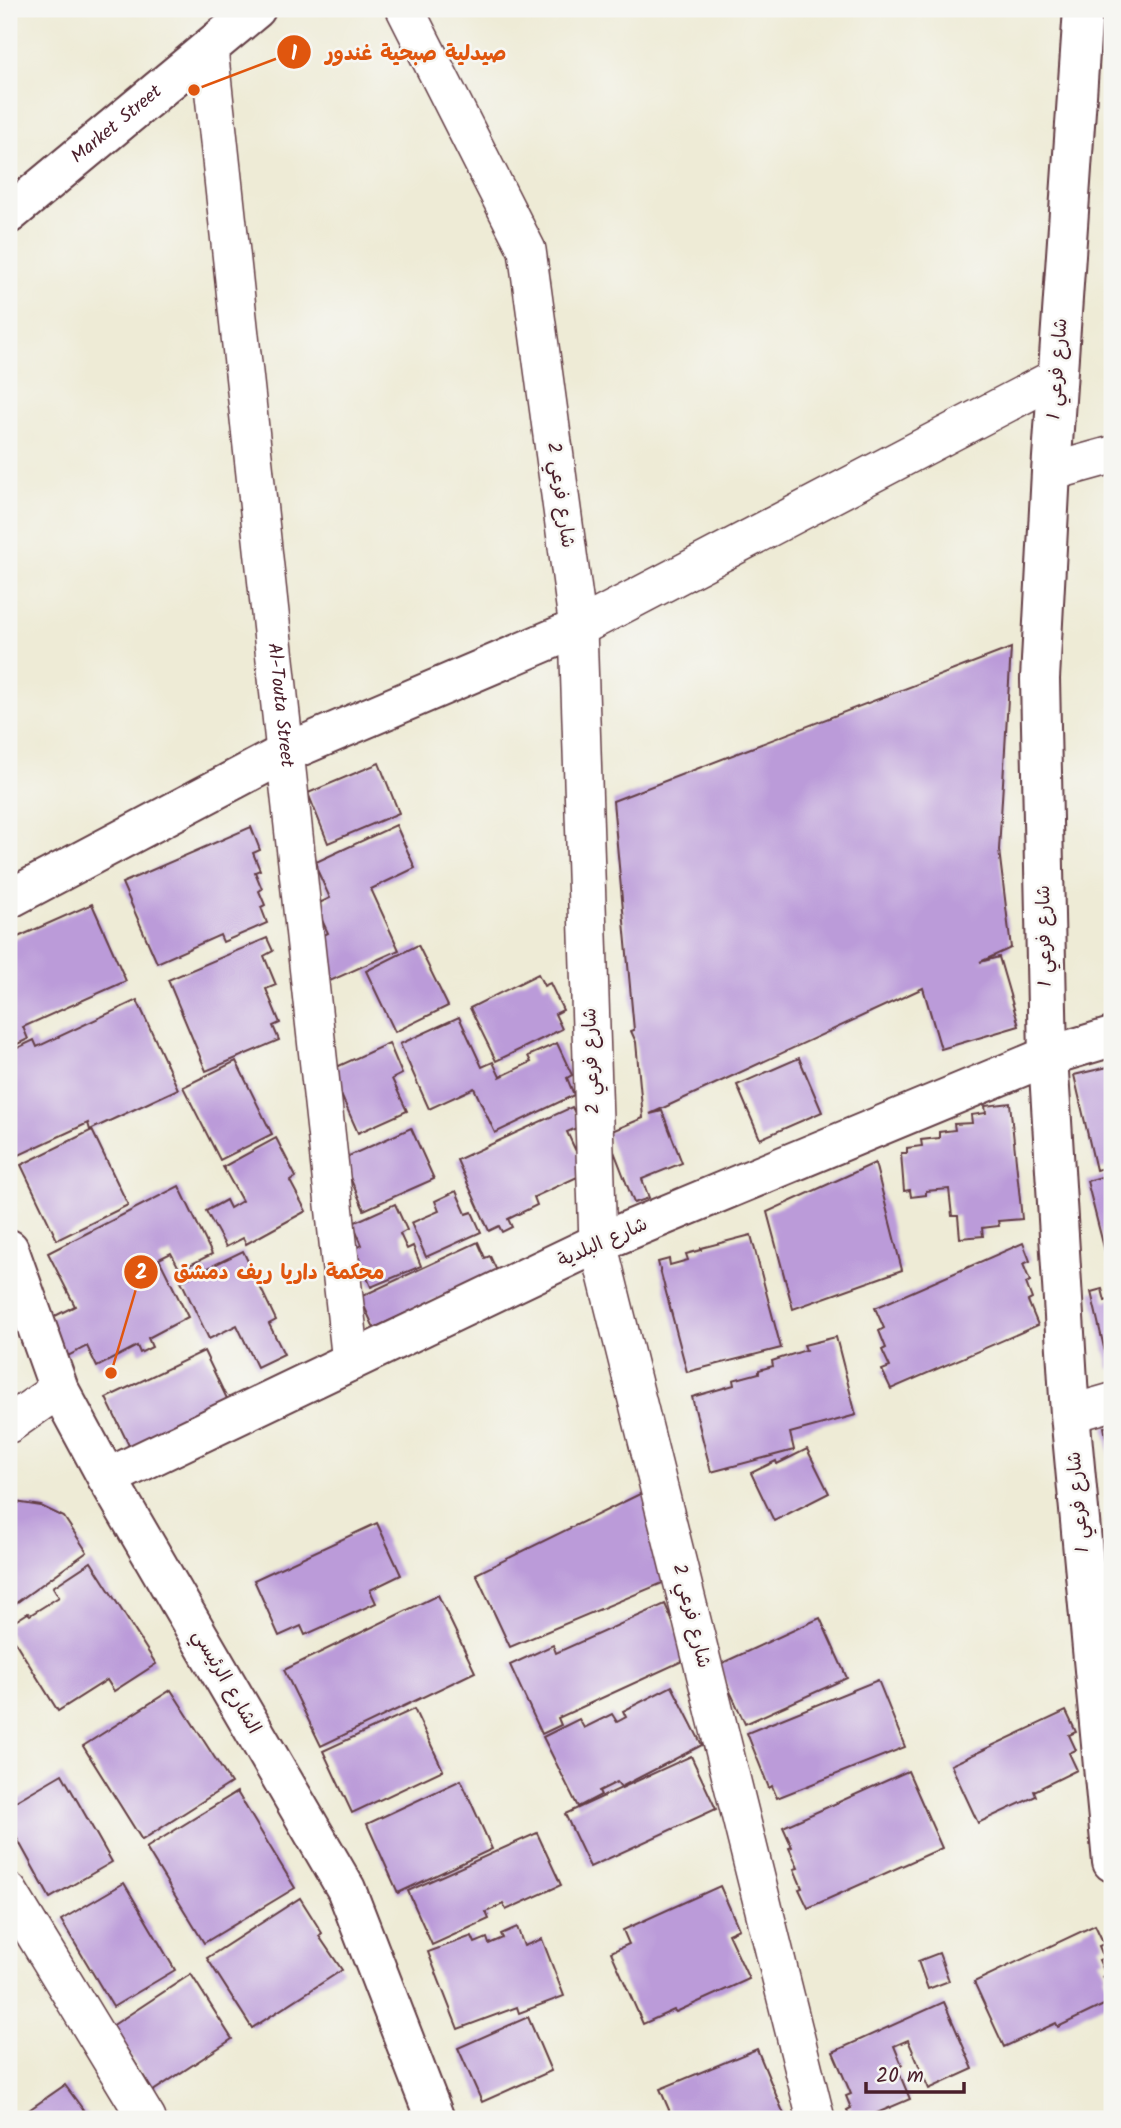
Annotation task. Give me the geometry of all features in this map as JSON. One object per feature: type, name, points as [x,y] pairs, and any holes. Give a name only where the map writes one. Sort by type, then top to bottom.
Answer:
[{"type":"street","name":"Market Street","points":[[9,214],[256,9]]},
{"type":"street","name":"شارع فرعي 2","points":[[405,9],[527,250],[578,628],[598,1243],[816,2119]]},
{"type":"street","name":"شارع فرعي 1","points":[[1083,9],[1057,377],[1040,679],[1048,1056],[1070,1414],[1112,1862]]},
{"type":"street","name":"Al-Touta Street","points":[[209,49],[351,1362]]},
{"type":"street","points":[[9,899],[285,753],[578,628],[1057,377]]},
{"type":"street","points":[[1051,472],[1112,455]]},
{"type":"street","name":"شارع البلدية","points":[[107,1478],[598,1243],[1048,1056],[1112,1037]]},
{"type":"street","name":"الشارع الرئيسي","points":[[9,1249],[59,1389],[107,1478],[346,1889],[435,2119]]},
{"type":"street","points":[[9,1424],[59,1389]]},
{"type":"street","points":[[1070,1414],[1112,1402]]},
{"type":"street","points":[[9,1892],[147,2119]]},
{"type":"building","points":[[1011,648],[999,850],[1011,948],[980,962],[999,957],[1019,1026],[941,1049],[923,988],[650,1114],[662,1111],[682,1163],[642,1179],[649,1198],[634,1203],[607,1133],[643,1118],[636,1042],[631,1031],[634,1030],[613,801]]},
{"type":"building","points":[[379,763],[399,813],[328,843],[308,793]]},
{"type":"building","points":[[396,825],[415,868],[371,889],[399,950],[330,981],[312,941],[328,933],[315,905],[330,898],[314,863]]},
{"type":"building","points":[[251,827],[260,850],[253,853],[260,870],[255,872],[262,889],[259,891],[265,905],[261,907],[267,923],[223,942],[220,935],[157,963],[122,883]]},
{"type":"building","points":[[92,904],[126,981],[23,1027],[28,1039],[9,1048],[9,941]]},
{"type":"building","points":[[267,938],[273,951],[264,956],[276,985],[266,989],[280,1023],[273,1026],[279,1040],[206,1071],[168,980]]},
{"type":"building","points":[[418,945],[448,1006],[395,1032],[366,971]]},
{"type":"building","points":[[538,974],[544,986],[550,983],[563,1010],[555,1014],[562,1029],[496,1061],[470,1008]]},
{"type":"building","points":[[137,1000],[178,1089],[90,1130],[88,1123],[15,1157],[9,1143],[9,1052],[34,1040],[37,1047]]},
{"type":"building","points":[[459,1017],[482,1067],[493,1062],[500,1077],[531,1062],[528,1056],[557,1043],[572,1075],[567,1078],[574,1095],[495,1133],[474,1088],[429,1109],[400,1044]]},
{"type":"building","points":[[389,1043],[402,1074],[392,1079],[407,1111],[358,1133],[330,1070]]},
{"type":"building","points":[[799,1058],[822,1112],[760,1139],[737,1085]]},
{"type":"building","points":[[236,1061],[272,1134],[220,1160],[183,1087]]},
{"type":"building","points":[[1112,1066],[1112,1166],[1096,1170],[1074,1075]]},
{"type":"building","points":[[1010,1103],[1022,1219],[998,1221],[999,1226],[982,1228],[983,1236],[960,1238],[958,1216],[952,1216],[949,1189],[926,1191],[926,1195],[911,1197],[910,1190],[904,1191],[901,1153],[907,1153],[907,1148],[922,1146],[921,1140],[939,1138],[939,1132],[955,1130],[954,1124],[972,1123],[971,1115],[986,1113],[985,1106]]},
{"type":"building","points":[[572,1107],[581,1126],[567,1132],[586,1173],[534,1197],[537,1205],[508,1219],[512,1227],[502,1232],[499,1226],[489,1231],[457,1160]]},
{"type":"building","points":[[411,1128],[434,1179],[364,1210],[342,1159]]},
{"type":"building","points":[[92,1130],[128,1205],[57,1240],[21,1165]]},
{"type":"building","points":[[276,1138],[296,1177],[290,1181],[306,1211],[246,1244],[243,1238],[226,1247],[206,1211],[226,1200],[230,1208],[242,1201],[223,1167]]},
{"type":"building","points":[[875,1163],[902,1270],[793,1309],[767,1212]]},
{"type":"building","points":[[1112,1174],[1112,1275],[1111,1275],[1087,1181]]},
{"type":"building","points":[[179,1186],[212,1254],[180,1270],[171,1253],[159,1259],[188,1317],[148,1338],[152,1347],[140,1353],[137,1346],[97,1367],[87,1346],[66,1357],[47,1320],[75,1306],[48,1253]]},
{"type":"building","points":[[456,1191],[466,1214],[472,1212],[481,1232],[426,1257],[411,1223],[439,1211],[435,1201]]},
{"type":"building","points":[[395,1204],[407,1230],[400,1234],[407,1249],[413,1246],[421,1266],[371,1287],[355,1249],[362,1245],[353,1223]]},
{"type":"building","points":[[751,1235],[781,1348],[687,1372],[658,1262],[669,1259],[670,1265],[688,1260],[686,1254],[701,1248]]},
{"type":"building","points":[[478,1242],[485,1258],[490,1256],[497,1271],[374,1328],[360,1297]]},
{"type":"building","points":[[1023,1243],[1030,1261],[1023,1264],[1030,1281],[1026,1283],[1032,1299],[1028,1301],[1038,1325],[891,1389],[882,1370],[890,1367],[882,1350],[886,1348],[879,1331],[884,1328],[875,1308]]},
{"type":"building","points":[[243,1251],[276,1320],[269,1324],[284,1354],[257,1367],[237,1325],[209,1339],[181,1281]]},
{"type":"building","points":[[1102,1289],[1105,1301],[1112,1299],[1112,1369],[1109,1369],[1091,1292]]},
{"type":"building","points":[[836,1337],[856,1415],[790,1433],[794,1450],[711,1472],[692,1397],[734,1385],[733,1380],[773,1366],[772,1361],[806,1350],[804,1345]]},
{"type":"building","points":[[204,1351],[232,1409],[134,1456],[106,1398]]},
{"type":"building","points":[[1112,1426],[1112,1462],[1111,1462],[1104,1427]]},
{"type":"building","points":[[807,1449],[829,1493],[774,1521],[751,1473]]},
{"type":"building","points":[[644,1492],[665,1582],[510,1647],[476,1574]]},
{"type":"building","points":[[9,1501],[41,1506],[64,1517],[87,1552],[9,1608]]},
{"type":"building","points":[[377,1523],[401,1575],[370,1590],[376,1603],[305,1635],[301,1626],[279,1636],[254,1580]]},
{"type":"building","points":[[91,1562],[156,1664],[114,1691],[107,1680],[58,1711],[9,1632],[9,1625],[59,1597],[53,1587]]},
{"type":"building","points":[[438,1595],[475,1672],[321,1746],[284,1670]]},
{"type":"building","points":[[665,1604],[689,1658],[558,1718],[561,1725],[542,1734],[510,1665],[553,1645],[556,1653]]},
{"type":"building","points":[[820,1618],[847,1678],[745,1724],[718,1665]]},
{"type":"building","points":[[878,1680],[905,1747],[777,1798],[772,1786],[769,1788],[747,1733]]},
{"type":"building","points":[[672,1686],[702,1745],[621,1787],[617,1782],[599,1791],[601,1795],[578,1807],[543,1737],[579,1719],[584,1728],[612,1714],[617,1722],[626,1717],[623,1711]]},
{"type":"building","points":[[171,1690],[231,1783],[142,1840],[83,1746]]},
{"type":"building","points":[[414,1709],[443,1770],[352,1813],[323,1751]]},
{"type":"building","points":[[1066,1711],[1076,1732],[1069,1735],[1076,1750],[1069,1753],[1077,1770],[1034,1791],[1036,1796],[978,1823],[951,1765]]},
{"type":"building","points":[[691,1756],[716,1809],[590,1867],[565,1814]]},
{"type":"building","points":[[908,1771],[942,1848],[808,1908],[799,1889],[802,1888],[794,1869],[798,1868],[783,1827]]},
{"type":"building","points":[[62,1774],[112,1862],[50,1898],[9,1824],[9,1805]]},
{"type":"building","points":[[461,1780],[492,1849],[398,1893],[367,1824]]},
{"type":"building","points":[[237,1792],[295,1888],[204,1943],[146,1848]]},
{"type":"building","points":[[537,1833],[561,1885],[506,1910],[503,1904],[486,1912],[489,1919],[432,1945],[408,1891]]},
{"type":"building","points":[[124,1883],[175,1970],[113,2007],[61,1920]]},
{"type":"building","points":[[720,1886],[739,1929],[728,1934],[749,1979],[643,2024],[611,1952],[629,1944],[623,1930]]},
{"type":"building","points":[[300,1898],[322,1933],[319,1936],[342,1970],[252,2028],[207,1958]]},
{"type":"building","points":[[1095,1925],[1104,1944],[1099,1946],[1104,1958],[1099,1960],[1106,1975],[1103,1976],[1112,2001],[1058,2027],[1056,2023],[1004,2047],[974,1982]]},
{"type":"building","points":[[517,1927],[524,1946],[542,1939],[564,1996],[519,2013],[517,2007],[458,2029],[428,1952],[472,1936],[475,1943],[487,1938],[489,1944],[503,1938],[501,1934]]},
{"type":"building","points":[[939,1953],[949,1981],[928,1989],[918,1961]]},
{"type":"building","points":[[191,1974],[232,2039],[153,2091],[112,2026]]},
{"type":"building","points":[[944,2002],[973,2069],[929,2089],[908,2040],[894,2046],[902,2065],[897,2068],[910,2099],[863,2119],[851,2119],[847,2110],[851,2108],[846,2096],[851,2094],[833,2052]]},
{"type":"building","points":[[528,2017],[551,2071],[482,2102],[458,2048]]},
{"type":"building","points":[[757,2049],[786,2119],[673,2119],[660,2089]]},
{"type":"building","points":[[65,2085],[90,2119],[16,2119]]},
{"type":"place","name":"صيدلية صبحية غندور","points":[[194,90]]},
{"type":"place","name":"محكمة داريا ريف دمشق","points":[[111,1373]]}]
